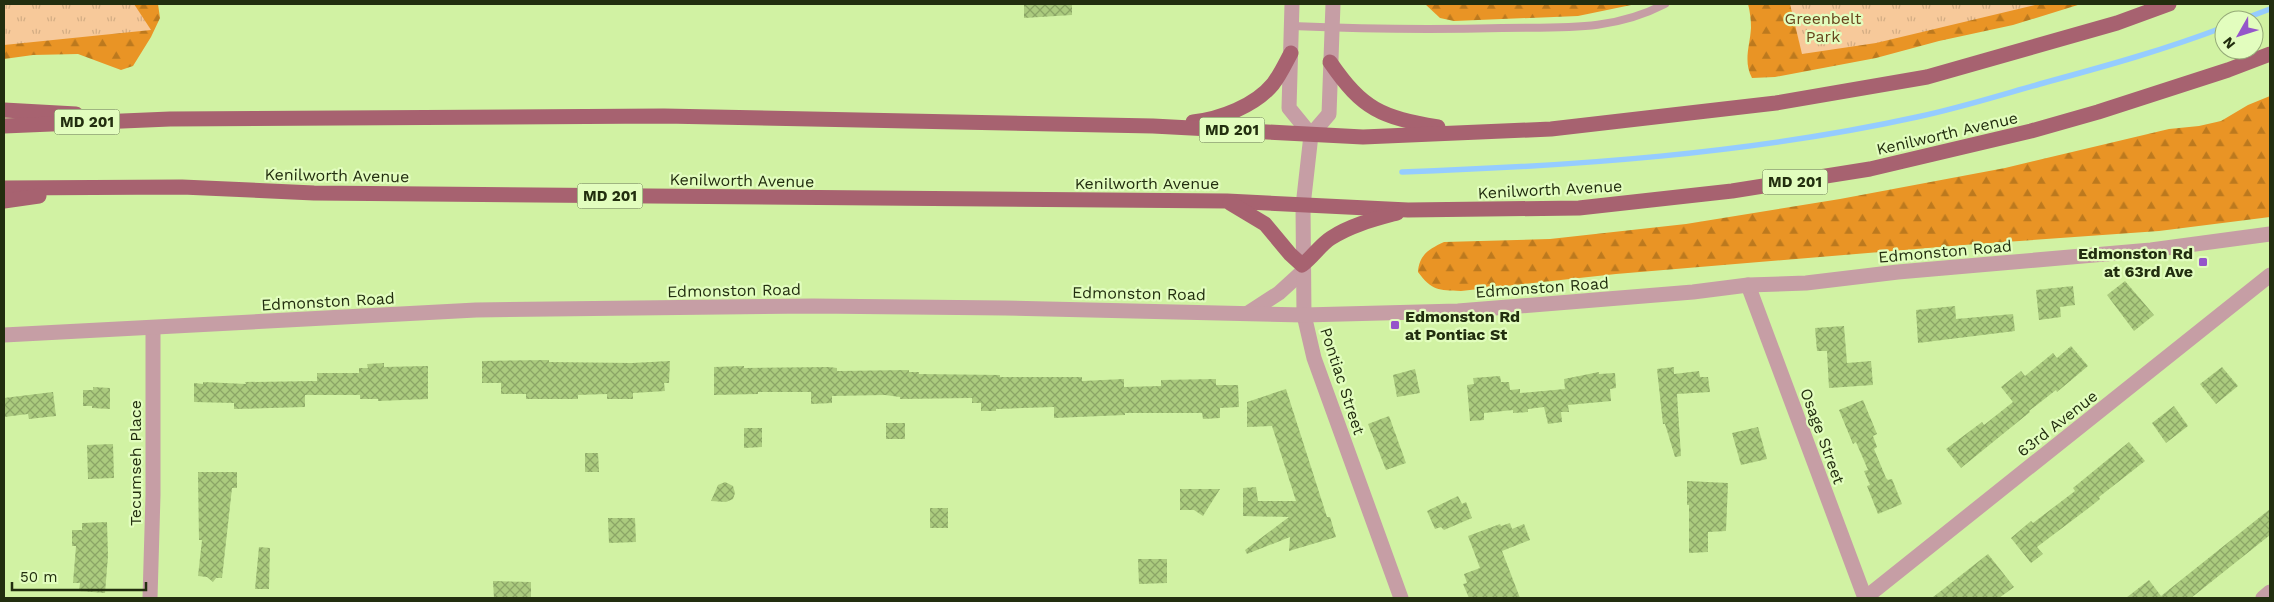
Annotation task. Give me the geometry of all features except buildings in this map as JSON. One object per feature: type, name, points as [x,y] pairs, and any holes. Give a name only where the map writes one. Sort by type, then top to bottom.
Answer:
[{"type":"main road","name":"MD 201","points":[[4,126],[170,118],[664,116],[1153,126],[1363,137],[1551,128],[1709,112],[1824,95],[1918,78],[2116,23],[2169,4]]},
{"type":"main road","points":[[1153,126],[1209,120],[1252,102],[1273,84],[1291,53]]},
{"type":"main road","name":"Kenilworth Avenue","points":[[4,188],[182,187],[314,192],[1227,202],[1304,206],[1357,206],[1408,210],[1579,208],[1810,180],[1870,169],[2031,131],[2166,90],[2270,54]]},
{"type":"main road","points":[[1330,62],[1344,83],[1358,98],[1375,110],[1419,124],[1464,132]]},
{"type":"main road","points":[[4,110],[170,118]]},
{"type":"main road","points":[[4,201],[86,189]]},
{"type":"main road","points":[[1227,202],[1264,224],[1302,268],[1329,239],[1347,229],[1408,210]]},
{"type":"street","points":[[1292,4],[1289,108],[1311,135],[1329,114],[1334,4]]},
{"type":"street","name":"Pontiac Street","points":[[1311,135],[1304,206],[1302,268],[1304,315],[1314,358],[1401,598]]},
{"type":"street","name":"Edmonston Road","points":[[4,335],[476,310],[813,306],[1304,315],[1458,311],[1693,292],[1748,285],[1806,283],[1898,272],[2151,250],[2270,234]]},
{"type":"street","points":[[1248,314],[1279,293],[1302,268]]},
{"type":"street","name":"63rd Avenue","points":[[1865,598],[2270,276]]},
{"type":"street","name":"Osage Street","points":[[1748,285],[1865,598]]},
{"type":"street","name":"Tecumseh Place","points":[[150,598],[153,495],[153,328]]},
{"type":"street","points":[[2263,598],[2270,592]]},
{"type":"lane","points":[[1292,26],[1454,29],[1587,26],[1631,19],[1665,4]]},
{"type":"green space","points":[[4,4],[158,4],[160,18],[133,66],[121,70],[78,54],[33,55],[4,59]]},
{"type":"green space","points":[[4,4],[134,4],[151,30],[4,45]]},
{"type":"green space","points":[[1425,4],[1636,4],[1578,16],[1454,21],[1440,18]]},
{"type":"green space","points":[[1748,4],[2081,4],[2013,25],[1939,41],[1876,58],[1775,77],[1752,78],[1747,59],[1751,28]]},
{"type":"green space","name":"Greenbelt Park","points":[[1790,4],[2039,4],[1876,43],[1802,54]]},
{"type":"green space","points":[[2270,96],[2270,217],[2159,231],[1616,274],[1461,291],[1436,288],[1427,283],[1418,272],[1420,261],[1426,253],[1444,242],[1550,239],[1686,224],[1840,199],[2005,168],[2169,129],[2199,126],[2221,121],[2248,105]]},
{"type":"waterway","points":[[2264,11],[2270,9]]},
{"type":"waterway","points":[[1402,172],[1596,162],[1661,156],[1725,149],[1853,130],[1982,101],[2136,57],[2214,31]]},
{"type":"place","name":"Edmonston Rd at 63rd Ave","points":[[2203,262]]},
{"type":"place","name":"Edmonston Rd at Pontiac St","points":[[1395,325]]}]
